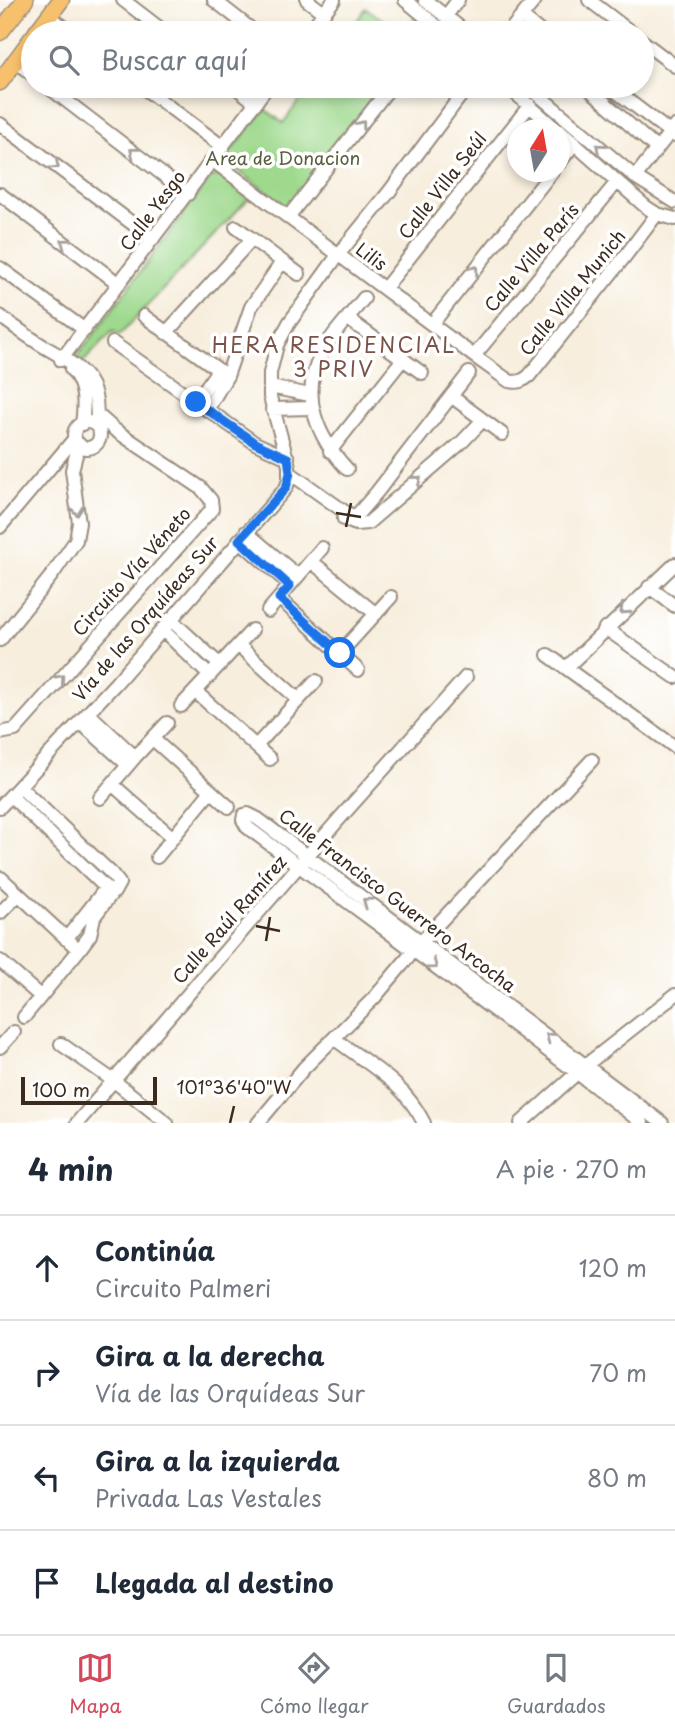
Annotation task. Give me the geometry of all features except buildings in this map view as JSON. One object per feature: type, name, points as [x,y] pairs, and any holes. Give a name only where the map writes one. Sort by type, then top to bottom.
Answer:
[{"type":"main road","points":[[0,32],[25,0]]},
{"type":"main road","points":[[45,21],[61,0]]},
{"type":"main road","points":[[0,82],[21,53]]},
{"type":"street","points":[[123,0],[150,21]]},
{"type":"street","points":[[214,0],[241,21]]},
{"type":"street","points":[[307,0],[324,13]]},
{"type":"street","points":[[318,21],[334,0]]},
{"type":"street","points":[[405,0],[432,21]]},
{"type":"street","points":[[425,0],[437,21]]},
{"type":"street","points":[[444,21],[458,0]]},
{"type":"street","points":[[518,21],[535,0]]},
{"type":"street","points":[[589,0],[616,21]]},
{"type":"street","points":[[49,16],[56,21]]},
{"type":"street","points":[[522,16],[528,21]]},
{"type":"street","points":[[654,50],[675,66]]},
{"type":"street","points":[[15,61],[21,66]]},
{"type":"street","points":[[63,98],[188,194]]},
{"type":"street","points":[[157,98],[223,147]]},
{"type":"street","points":[[250,98],[256,103]]},
{"type":"street","name":"Calle Yesgo","points":[[62,359],[260,98]]},
{"type":"street","points":[[288,217],[382,98]]},
{"type":"street","points":[[459,98],[289,323],[272,361],[270,387],[272,409],[288,458],[290,477],[352,523],[366,524],[462,442],[483,420]]},
{"type":"street","points":[[522,98],[546,119]]},
{"type":"street","points":[[542,98],[635,177],[675,202]]},
{"type":"street","points":[[600,98],[657,149]]},
{"type":"street","points":[[626,98],[673,131],[635,177]]},
{"type":"street","name":"Calle Villa Seúl","points":[[385,288],[530,105]]},
{"type":"street","points":[[0,124],[153,239]]},
{"type":"street","points":[[570,140],[657,214],[675,219]]},
{"type":"street","points":[[570,149],[574,144]]},
{"type":"street","name":"Lilis","points":[[213,161],[509,381]]},
{"type":"street","points":[[432,324],[544,182]]},
{"type":"street","name":"Calle Villa París","points":[[474,356],[617,182]]},
{"type":"street","points":[[0,194],[119,284]]},
{"type":"street","name":"Calle Villa Munich","points":[[509,381],[521,382],[529,376],[657,214]]},
{"type":"street","points":[[236,228],[299,274]]},
{"type":"street","points":[[166,333],[251,240]]},
{"type":"street","points":[[202,406],[222,373],[251,307],[282,262]]},
{"type":"street","points":[[0,268],[85,330]]},
{"type":"street","points":[[347,469],[330,451],[312,408],[310,395],[320,355],[364,298]]},
{"type":"street","points":[[0,316],[92,383],[97,398],[96,420],[100,436],[96,444],[87,448],[77,441]]},
{"type":"street","points":[[144,316],[222,373]]},
{"type":"street","points":[[348,319],[422,373]]},
{"type":"street","points":[[113,343],[255,443],[288,458]]},
{"type":"street","points":[[62,359],[80,384],[84,409],[82,424]]},
{"type":"street","points":[[330,451],[402,359]]},
{"type":"street","points":[[343,515],[357,515],[469,373]]},
{"type":"street","points":[[270,387],[310,395]]},
{"type":"street","points":[[451,396],[502,434]]},
{"type":"street","points":[[272,409],[312,408]]},
{"type":"street","points":[[0,640],[76,540],[79,523],[72,470],[76,430],[82,424],[96,420]]},
{"type":"street","name":"Circuito Vía Véneto","points":[[0,733],[15,730],[212,509],[211,500],[201,488],[96,420]]},
{"type":"street","points":[[255,443],[281,437]]},
{"type":"street","points":[[0,527],[77,441]]},
{"type":"street","name":"Vía de las Orquídeas Sur","points":[[0,807],[84,718],[284,492],[290,477]]},
{"type":"street","points":[[377,492],[389,504]]},
{"type":"street","points":[[243,536],[294,581]]},
{"type":"street","points":[[268,611],[322,548]]},
{"type":"street","points":[[311,561],[376,614]]},
{"type":"street","points":[[566,668],[675,564]]},
{"type":"street","points":[[649,587],[675,606]]},
{"type":"street","points":[[340,653],[391,597]]},
{"type":"street","points":[[279,598],[358,670]]},
{"type":"street","points":[[166,624],[220,665]]},
{"type":"street","points":[[166,624],[210,676]]},
{"type":"street","points":[[605,628],[675,677]]},
{"type":"street","points":[[181,706],[252,630]]},
{"type":"street","points":[[238,645],[299,700]]},
{"type":"street","points":[[548,655],[675,747]]},
{"type":"street","name":"Calle Raúl Ramírez","points":[[77,1123],[340,818],[466,677]]},
{"type":"street","points":[[256,746],[316,681]]},
{"type":"street","points":[[195,692],[270,759]]},
{"type":"street","points":[[84,718],[131,761]]},
{"type":"street","points":[[100,798],[167,723]]},
{"type":"street","points":[[153,739],[229,807]]},
{"type":"street","points":[[258,1123],[304,1068],[375,997],[418,946],[592,760]]},
{"type":"street","points":[[112,784],[173,838]]},
{"type":"street","points":[[16,791],[109,891]]},
{"type":"street","points":[[157,857],[211,791]]},
{"type":"street","name":"Calle Francisco Guerrero Arcocha","points":[[260,829],[582,1069],[663,1123]]},
{"type":"street","points":[[1,878],[79,950]]},
{"type":"street","points":[[66,939],[109,891]]},
{"type":"street","points":[[24,1017],[90,935],[94,917],[109,891]]},
{"type":"street","points":[[0,913],[18,895]]},
{"type":"street","points":[[0,961],[40,996]]},
{"type":"street","points":[[521,1123],[582,1069],[675,995]]},
{"type":"street","points":[[0,1047],[13,1032]]},
{"type":"street","points":[[335,1038],[390,1078],[417,1108],[424,1123]]},
{"type":"street","points":[[61,1044],[167,1123]]},
{"type":"street","name":"Calle Francisco Guerrero Arcocha","points":[[582,1069],[642,1123]]},
{"type":"green space","points":[[366,8],[385,21],[357,21]]},
{"type":"green space","name":"Area de Donacion","points":[[301,98],[376,98],[289,209],[225,158],[265,109],[283,123]]},
{"type":"green space","name":"Area de Donacion","points":[[219,175],[249,198],[119,336],[113,331],[83,362],[76,358],[211,177]]},
{"type":"district","name":"HERA RESIDENCIAL 3 PRIV","points":[[334,358]]},
{"type":"route","points":[[196,402],[255,443],[288,458],[290,473],[284,492],[239,540],[290,586],[279,598],[340,653]]}]
